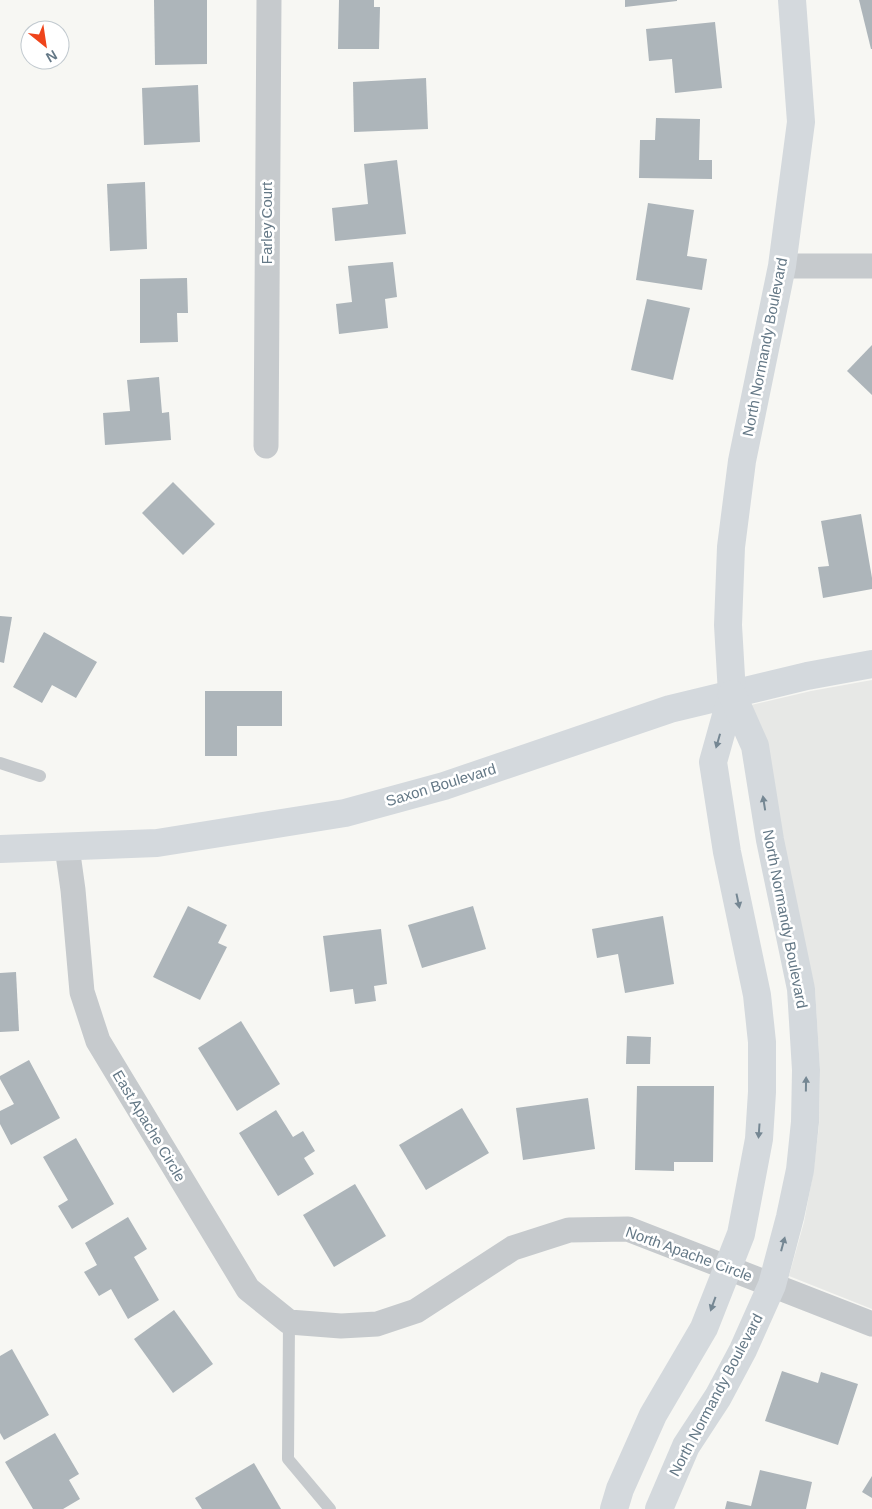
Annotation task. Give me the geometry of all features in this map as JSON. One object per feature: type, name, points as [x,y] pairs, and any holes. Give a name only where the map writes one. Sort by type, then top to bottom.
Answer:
[{"type":"street","name":"Farley Court","points":[[266,446],[269,0]]},
{"type":"street","name":"North Normandy Boulevard","points":[[614,1509],[620,1489],[644,1432],[704,1328],[740,1234],[751,1187],[759,1139],[762,1092],[762,1042],[757,995],[727,852],[713,762],[732,694],[728,625],[732,537],[742,460],[782,266],[800,122],[792,0]]},
{"type":"street","points":[[782,266],[872,266]]},
{"type":"street","name":"Saxon Boulevard","points":[[0,849],[157,843],[345,813],[444,786],[670,709],[807,676],[872,664]]},
{"type":"street","name":"North Normandy Boulevard","points":[[659,1509],[686,1446],[718,1396],[739,1358],[772,1285],[800,1170],[806,1122],[806,1070],[802,998],[770,840],[755,746],[732,694]]},
{"type":"street","name":"East Apache Circle","points":[[67,847],[82,992],[98,1041],[248,1289],[289,1322]]},
{"type":"street","name":"North Apache Circle","points":[[289,1322],[341,1326],[377,1324],[416,1310],[513,1248],[569,1230],[628,1228],[872,1324]]},
{"type":"lane","points":[[0,763],[40,776]]},
{"type":"lane","points":[[289,1322],[288,1459],[330,1509]]},
{"type":"shaded area","points":[[872,680],[872,1309],[789,1276],[804,1222],[819,1126],[820,1071],[815,989],[751,705],[811,691]]},
{"type":"building","points":[[154,0],[207,0],[207,64],[155,65]]},
{"type":"building","points":[[339,0],[374,0],[374,7],[380,7],[379,49],[338,49]]},
{"type":"building","points":[[625,0],[677,0],[677,1],[625,7]]},
{"type":"building","points":[[859,0],[872,0],[872,49],[871,49]]},
{"type":"building","points":[[715,22],[722,88],[675,93],[672,59],[649,61],[646,29]]},
{"type":"building","points":[[426,78],[428,129],[354,132],[353,82]]},
{"type":"building","points":[[198,85],[200,142],[144,145],[142,88]]},
{"type":"building","points":[[656,118],[700,119],[699,160],[712,160],[712,179],[639,178],[640,140],[655,140]]},
{"type":"building","points":[[397,160],[406,234],[335,241],[332,208],[368,204],[364,164]]},
{"type":"building","points":[[145,182],[147,249],[110,251],[107,184]]},
{"type":"building","points":[[648,203],[694,210],[687,256],[707,259],[702,290],[636,280]]},
{"type":"building","points":[[393,262],[397,297],[385,299],[388,328],[339,334],[336,304],[352,302],[348,266]]},
{"type":"building","points":[[187,278],[188,313],[177,313],[178,342],[140,343],[140,279]]},
{"type":"building","points":[[647,299],[690,308],[673,380],[631,370]]},
{"type":"building","points":[[872,345],[872,395],[847,371]]},
{"type":"building","points":[[159,377],[162,413],[169,412],[171,440],[105,445],[103,413],[130,411],[127,380]]},
{"type":"building","points":[[173,482],[215,524],[183,555],[142,513]]},
{"type":"building","points":[[861,514],[872,578],[872,589],[823,598],[818,567],[829,566],[821,521]]},
{"type":"building","points":[[0,616],[12,617],[4,663],[0,662]]},
{"type":"building","points":[[44,632],[97,662],[76,698],[52,685],[42,703],[13,687]]},
{"type":"building","points":[[205,691],[282,691],[282,726],[237,726],[237,756],[205,756]]},
{"type":"building","points":[[188,906],[227,925],[218,943],[227,947],[200,1000],[153,977]]},
{"type":"building","points":[[473,906],[486,949],[422,968],[408,925]]},
{"type":"building","points":[[663,916],[674,984],[625,993],[618,954],[597,958],[592,929]]},
{"type":"building","points":[[381,929],[387,984],[374,986],[376,1001],[355,1004],[353,989],[330,992],[323,936]]},
{"type":"building","points":[[16,972],[19,1031],[0,1032],[0,973]]},
{"type":"building","points":[[241,1021],[280,1084],[237,1111],[198,1048]]},
{"type":"building","points":[[627,1036],[651,1037],[650,1064],[626,1064]]},
{"type":"building","points":[[29,1060],[60,1118],[11,1145],[0,1124],[0,1111],[14,1104],[0,1076]]},
{"type":"building","points":[[637,1086],[714,1086],[713,1162],[674,1162],[674,1171],[635,1170]]},
{"type":"building","points":[[588,1098],[595,1149],[523,1160],[516,1108]]},
{"type":"building","points":[[462,1108],[489,1153],[426,1190],[399,1145]]},
{"type":"building","points":[[276,1110],[293,1137],[303,1131],[315,1151],[304,1158],[314,1174],[278,1196],[239,1133]]},
{"type":"building","points":[[76,1138],[114,1204],[72,1229],[58,1206],[68,1200],[43,1157]]},
{"type":"building","points":[[355,1184],[386,1236],[334,1267],[303,1215]]},
{"type":"building","points":[[128,1217],[147,1249],[134,1257],[159,1300],[128,1319],[111,1289],[99,1296],[84,1272],[97,1265],[85,1243]]},
{"type":"building","points":[[174,1310],[213,1364],[173,1393],[134,1339]]},
{"type":"building","points":[[12,1349],[49,1415],[4,1440],[0,1433],[0,1356]]},
{"type":"building","points":[[782,1371],[818,1383],[821,1372],[858,1384],[838,1445],[765,1421]]},
{"type":"building","points":[[55,1433],[79,1474],[69,1480],[80,1499],[63,1509],[33,1509],[5,1462]]},
{"type":"building","points":[[254,1463],[281,1509],[202,1509],[195,1498]]},
{"type":"building","points":[[760,1470],[812,1482],[806,1509],[725,1509],[727,1501],[751,1506]]},
{"type":"building","points":[[872,1476],[872,1498],[862,1492]]}]
